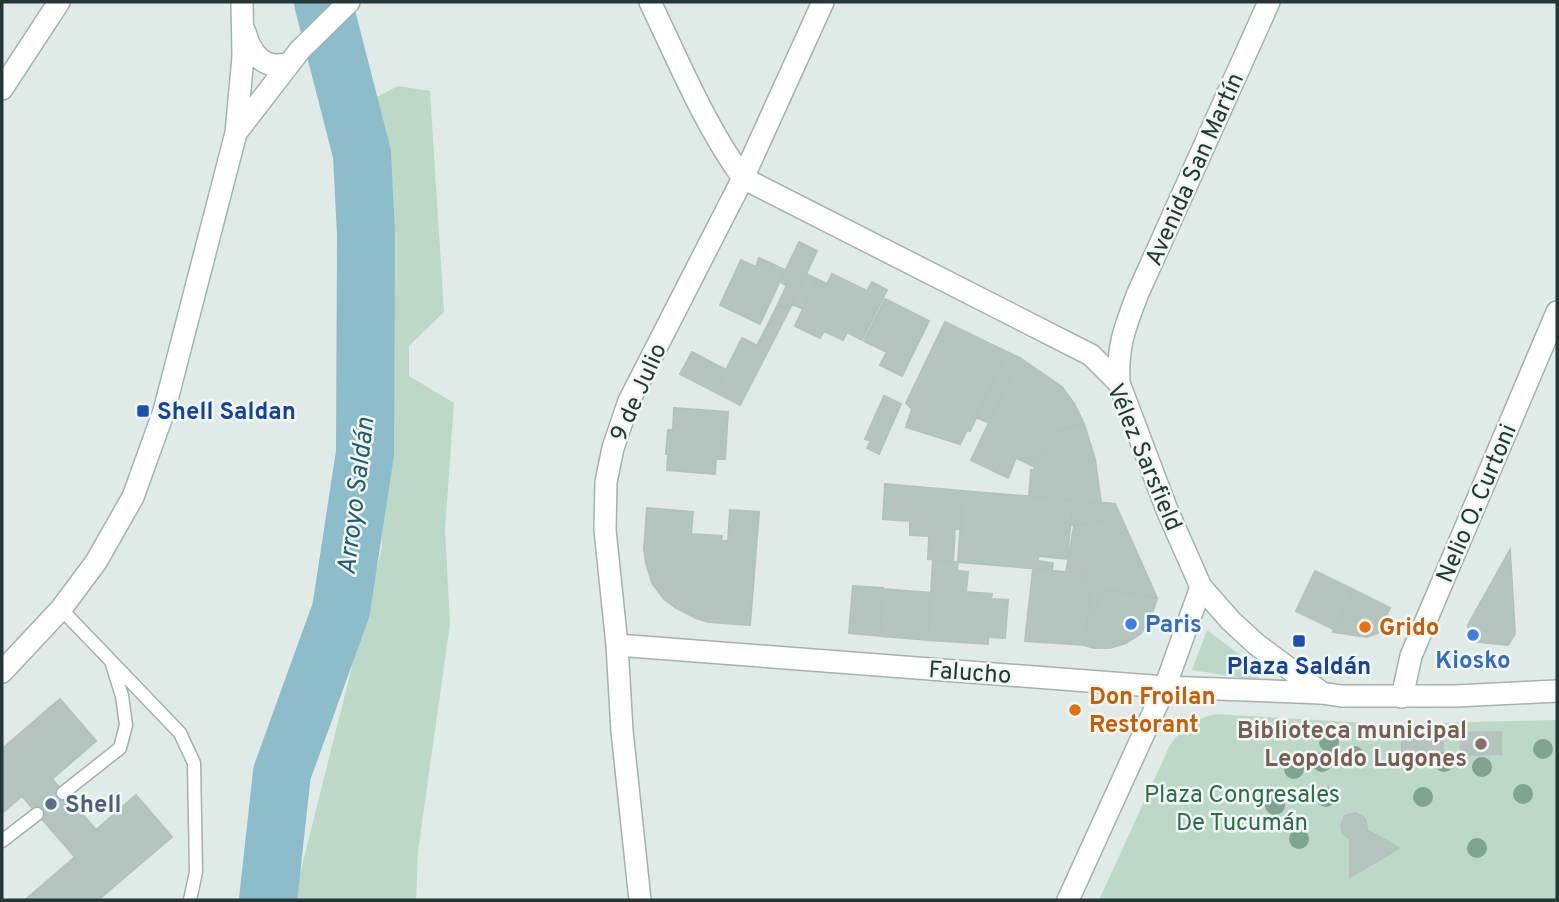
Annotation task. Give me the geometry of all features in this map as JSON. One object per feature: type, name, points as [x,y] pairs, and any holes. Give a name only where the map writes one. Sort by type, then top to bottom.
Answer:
[{"type":"main road","points":[[2,89],[59,2]]},
{"type":"main road","points":[[236,132],[295,57],[349,2]]},
{"type":"main road","name":"Vélez Sarsfield","points":[[650,2],[711,129],[743,178],[1091,355],[1119,383],[1167,510],[1201,587],[1256,644],[1322,693]]},
{"type":"main road","name":"9 de Julio","points":[[640,900],[605,530],[606,482],[613,448],[628,401],[743,178],[823,2]]},
{"type":"main road","name":"Avenida San Martín","points":[[1119,383],[1118,361],[1122,337],[1138,293],[1269,2]]},
{"type":"main road","points":[[242,12],[251,48],[265,63],[276,66],[295,57]]},
{"type":"main road","points":[[2,672],[61,609],[96,562],[134,496],[164,411],[236,132],[243,57],[242,12]]},
{"type":"main road","name":"Nelio O. Curtoni","points":[[1402,697],[1411,656],[1557,312]]},
{"type":"main road","points":[[1091,355],[1122,337]]},
{"type":"main road","points":[[1068,900],[1165,687],[1201,587]]},
{"type":"main road","name":"Falucho","points":[[617,645],[1165,687],[1322,693]]},
{"type":"main road","points":[[1322,693],[1402,697],[1557,691]]},
{"type":"lane","points":[[61,609],[180,733],[194,763],[196,872],[190,900]]},
{"type":"lane","points":[[64,793],[120,748],[126,726],[122,696],[111,661]]},
{"type":"lane","points":[[2,841],[37,814]]},
{"type":"green space","points":[[398,86],[430,91],[444,312],[409,346],[409,376],[454,403],[445,530],[450,624],[418,851],[416,900],[297,900],[298,882],[382,547],[359,106]]},
{"type":"green space","points":[[1207,630],[1260,670],[1261,675],[1256,680],[1192,670]]},
{"type":"green space","name":"Plaza Congresales De Tucumán","points":[[1215,714],[1386,724],[1557,720],[1557,900],[1099,900],[1170,745],[1190,725]]},
{"type":"building","points":[[799,242],[817,251],[798,291],[780,282]]},
{"type":"building","points":[[759,258],[785,270],[760,324],[720,305],[741,260],[756,267]]},
{"type":"building","points":[[806,274],[817,279],[803,309],[792,304]]},
{"type":"building","points":[[832,274],[867,291],[872,282],[887,290],[862,340],[847,332],[843,340],[824,331],[820,338],[795,326],[817,279],[827,284]]},
{"type":"building","points":[[787,285],[798,291],[789,310],[778,304]]},
{"type":"building","points":[[885,299],[929,321],[902,376],[880,365],[887,352],[864,341]]},
{"type":"building","points":[[778,304],[789,310],[768,351],[757,346]]},
{"type":"building","points":[[945,322],[1007,352],[970,431],[967,430],[960,444],[906,427],[912,409],[906,403]]},
{"type":"building","points":[[742,338],[768,351],[740,405],[715,392]]},
{"type":"building","points":[[692,352],[726,370],[715,392],[680,374]]},
{"type":"building","points":[[1007,352],[1020,358],[989,423],[976,417]]},
{"type":"building","points":[[1020,358],[1062,387],[1084,424],[1042,435],[1044,456],[1036,457],[1035,467],[1016,458],[1008,478],[971,460]]},
{"type":"building","points":[[884,396],[901,404],[879,454],[867,448],[871,441],[865,439]]},
{"type":"building","points":[[674,408],[728,412],[725,459],[716,459],[715,474],[667,470],[668,430],[673,430]]},
{"type":"building","points":[[1084,424],[1095,459],[1101,503],[1029,496],[1031,470],[1034,471],[1036,457],[1044,456],[1042,435]]},
{"type":"building","points":[[885,484],[963,491],[961,529],[955,529],[953,561],[928,559],[929,536],[910,535],[910,521],[883,519]]},
{"type":"building","points":[[963,491],[1073,500],[1067,559],[1039,556],[1037,561],[1053,563],[1052,570],[958,562]]},
{"type":"building","points":[[1073,500],[1115,504],[1121,517],[1070,525]]},
{"type":"building","points":[[647,508],[693,512],[691,534],[722,536],[721,541],[728,541],[730,510],[759,512],[750,625],[708,622],[676,608],[664,599],[652,583],[646,563],[644,549]]},
{"type":"building","points":[[1121,517],[1157,598],[1103,589],[1095,613],[1089,611],[1091,590],[1082,589],[1085,569],[1067,567],[1074,526]]},
{"type":"building","points":[[1510,550],[1515,634],[1508,645],[1470,641],[1468,625]]},
{"type":"building","points":[[933,560],[958,562],[957,571],[968,572],[966,592],[992,594],[991,599],[1008,600],[1005,638],[988,637],[988,644],[928,640]]},
{"type":"building","points":[[1067,567],[1085,569],[1082,589],[1091,590],[1084,645],[1025,641],[1033,569],[1066,572]]},
{"type":"building","points":[[1315,571],[1354,590],[1335,630],[1296,611]]},
{"type":"building","points":[[853,586],[883,588],[880,636],[849,633]]},
{"type":"building","points":[[883,589],[932,593],[928,640],[880,636]]},
{"type":"building","points":[[1103,589],[1157,598],[1150,621],[1140,634],[1126,643],[1110,648],[1094,648],[1084,645],[1089,611],[1095,613]]},
{"type":"building","points":[[1354,590],[1390,608],[1378,633],[1367,637],[1333,632]]},
{"type":"building","name":"Shell","points":[[60,699],[96,741],[52,779],[96,830],[136,795],[172,837],[98,900],[25,900],[75,857],[22,796],[2,813],[2,749]]},
{"type":"building","name":"Biblioteca municipal Leopoldo Lugones","points":[[1501,732],[1501,754],[1461,755],[1460,733]]},
{"type":"building","points":[[1442,734],[1443,756],[1402,757],[1402,735]]},
{"type":"building","points":[[1356,813],[1366,821],[1367,830],[1399,848],[1350,877],[1350,839],[1343,834],[1341,826],[1344,817]]},
{"type":"waterway","name":"Arroyo Saldán","points":[[268,900],[282,773],[341,610],[365,453],[366,235],[362,154],[323,2]]},
{"type":"place","name":"Shell Saldan","points":[[143,411]]},
{"type":"place","name":"Paris","points":[[1131,624]]},
{"type":"place","name":"Grido","points":[[1365,627]]},
{"type":"place","name":"Kiosko","points":[[1473,635]]},
{"type":"place","name":"Plaza Saldán","points":[[1299,641]]},
{"type":"place","name":"Don Froilan Restorant","points":[[1075,710]]},
{"type":"place","name":"Biblioteca municipal Leopoldo Lugones","points":[[1481,744]]},
{"type":"place","name":"Shell","points":[[51,804]]}]
